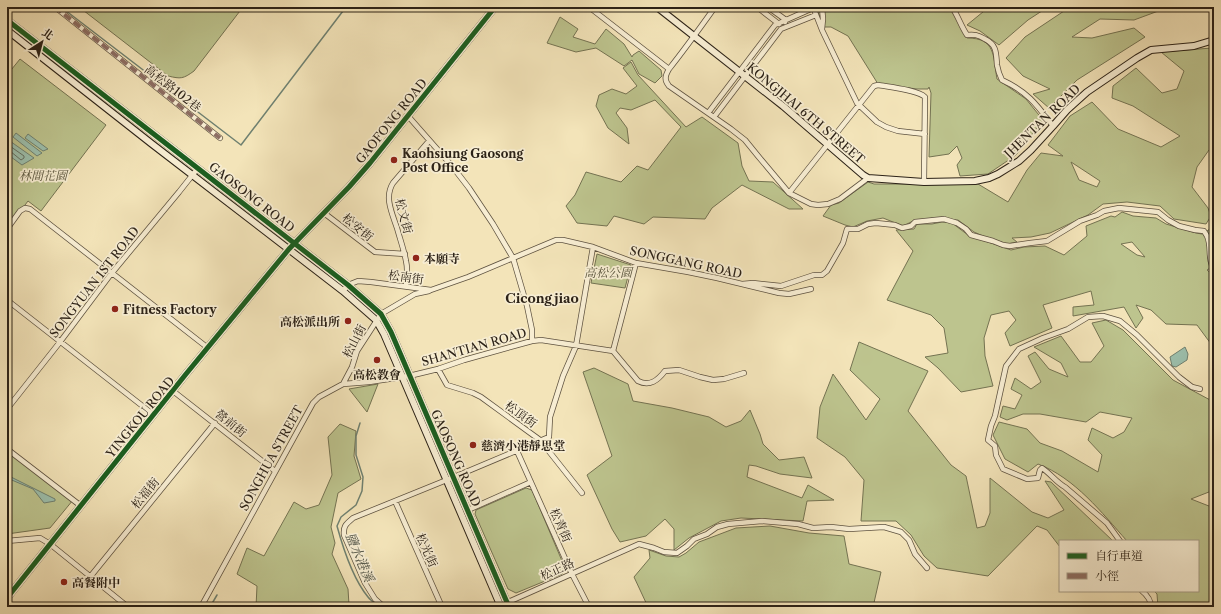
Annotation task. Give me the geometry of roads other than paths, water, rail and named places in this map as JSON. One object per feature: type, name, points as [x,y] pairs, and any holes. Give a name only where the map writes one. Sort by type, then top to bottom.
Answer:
[{"type":"street","name":"高松路102巷","points":[[55,7],[220,138]]},
{"type":"street","name":"GAOFONG ROAD","points":[[289,249],[349,187],[495,7]]},
{"type":"street","points":[[589,7],[669,69]]},
{"type":"street","name":"KONGJHAI 6TH STREET","points":[[657,7],[784,106],[863,175],[868,178],[924,182]]},
{"type":"street","points":[[715,7],[690,43],[669,69],[665,78],[669,86],[731,129],[744,140],[789,193],[811,204],[828,204],[840,199],[868,178]]},
{"type":"street","points":[[757,7],[779,24],[781,29]]},
{"type":"street","points":[[768,7],[786,20]]},
{"type":"street","points":[[822,7],[822,30]]},
{"type":"street","points":[[952,7],[967,35],[975,34],[988,40],[994,47],[997,56],[997,66],[1002,80],[1030,97],[1053,126]]},
{"type":"street","points":[[708,113],[776,25],[813,8],[845,81],[859,104],[877,122],[886,127],[898,131],[925,134]]},
{"type":"street","points":[[781,29],[816,15]]},
{"type":"street","name":"GAOSONG ROAD","points":[[7,20],[295,242],[381,314],[391,332],[510,605]]},
{"type":"street","points":[[714,117],[781,29],[786,20]]},
{"type":"street","name":"GAOSONG ROAD","points":[[7,30],[343,291],[376,320],[384,334],[447,480],[499,607]]},
{"type":"street","name":"JHENTAN ROAD","points":[[924,182],[975,181],[989,178],[998,174],[1019,161],[1067,110],[1087,92],[1118,70],[1151,50],[1194,46],[1214,40]]},
{"type":"street","points":[[789,193],[859,104],[874,86],[878,85],[916,93],[924,96],[925,98],[924,182]]},
{"type":"street","points":[[408,116],[452,166],[469,188],[513,258],[527,306],[532,330],[532,341]]},
{"type":"street","name":"松文街","points":[[406,286],[407,264],[390,209],[390,188],[429,140]]},
{"type":"street","name":"SONGYUAN 1ST ROAD","points":[[7,409],[111,274],[198,168]]},
{"type":"street","points":[[7,229],[20,211],[25,208],[30,209],[111,274],[208,348]]},
{"type":"street","points":[[742,284],[753,283],[781,286],[814,275],[822,275],[827,271],[843,243],[847,229],[858,229],[872,223],[885,223],[902,228],[911,226],[915,222],[944,219],[958,223],[971,235],[1010,246],[1046,242],[1080,221],[1104,211],[1119,208],[1158,212],[1179,226],[1204,231],[1208,238],[1212,267],[1214,269]]},
{"type":"street","name":"松安街","points":[[324,213],[375,252],[405,254]]},
{"type":"street","name":"SONGGANG ROAD","points":[[513,258],[556,240],[563,240],[593,247],[636,263],[688,272],[779,293],[789,294],[811,289]]},
{"type":"street","points":[[384,607],[375,599],[365,583],[344,535],[343,528],[353,518],[548,437],[550,417],[563,376],[576,346],[593,247]]},
{"type":"street","name":"YINGKOU ROAD","points":[[7,598],[289,249]]},
{"type":"street","name":"松南街","points":[[348,285],[358,281],[430,290],[468,277],[513,258]]},
{"type":"street","points":[[636,263],[613,351],[638,381],[643,384],[649,384],[655,381],[665,371],[680,370],[713,380],[724,379],[744,373]]},
{"type":"street","points":[[343,291],[348,285]]},
{"type":"street","name":"松山街","points":[[343,384],[352,366],[357,351],[381,314],[415,294],[430,290]]},
{"type":"street","points":[[7,300],[154,415]]},
{"type":"street","points":[[1119,540],[1107,523],[1059,483],[1051,474],[1042,468],[1038,478],[1027,479],[1003,469],[996,455],[995,446],[988,440],[991,426],[996,416],[1006,366],[1019,349],[1068,329],[1088,317],[1103,316],[1120,321],[1137,335],[1179,377],[1192,387],[1200,389]]},
{"type":"street","name":"SHANTIAN ROAD","points":[[402,377],[438,369],[464,360],[532,341],[550,341],[613,351]]},
{"type":"street","name":"松頂街","points":[[438,369],[447,385],[482,397],[540,440],[582,493]]},
{"type":"street","name":"SONGHUA STREET","points":[[201,607],[313,403],[319,397],[343,384],[402,377]]},
{"type":"street","name":"營前街","points":[[173,391],[275,472]]},
{"type":"street","name":"松福街","points":[[90,577],[215,423]]},
{"type":"street","points":[[7,449],[81,506]]},
{"type":"street","name":"松青街","points":[[517,451],[572,574],[589,607]]},
{"type":"street","points":[[468,510],[531,482]]},
{"type":"street","name":"松光街","points":[[395,501],[442,607]]},
{"type":"street","name":"松正路","points":[[499,607],[510,605],[572,574],[640,544],[664,552],[677,553],[694,539],[707,534],[717,527],[728,524],[756,521],[798,524],[813,528],[831,527],[849,529],[884,527],[901,532],[909,540],[915,554],[927,568]]},
{"type":"street","points":[[7,541],[40,538],[50,544],[128,607]]},
{"type":"street","points":[[1143,592],[1146,594],[1151,607]]},
{"type":"water","points":[[16,133],[42,153],[37,156],[13,137]]},
{"type":"water","points":[[28,134],[48,149],[43,151],[25,138]]},
{"type":"water","points":[[7,139],[34,158],[22,165],[7,154]]},
{"type":"water","points":[[1185,347],[1188,354],[1187,360],[1176,367],[1172,366],[1170,357]]},
{"type":"water","points":[[7,475],[55,499],[55,501],[44,503],[33,489],[7,478]]},
{"type":"waterway","points":[[61,7],[241,145],[346,7]]},
{"type":"waterway","name":"鹽水港溪","points":[[360,423],[356,436],[356,455],[363,477],[362,491],[356,505],[341,517],[337,526],[346,554],[358,582],[369,598],[380,607]]},
{"type":"waterway","name":"鹽水港溪","points":[[210,607],[217,595]]},
{"type":"place","name":"Kaohsiung Gaosong Post Office","points":[[394,160]]},
{"type":"place","name":"本願寺","points":[[416,258]]},
{"type":"place","name":"Fitness Factory","points":[[115,309]]},
{"type":"place","name":"高松派出所","points":[[348,321]]},
{"type":"place","name":"高松教會","points":[[377,360]]},
{"type":"place","name":"慈濟小港靜思堂","points":[[473,445]]},
{"type":"place","name":"高餐附中","points":[[64,582]]},
{"type":"district","name":"Cicongjiao","points":[[542,298]]},
{"type":"park label","name":"林間花園","points":[[43,175]]},
{"type":"park label","name":"高松公園","points":[[608,272]]}]
